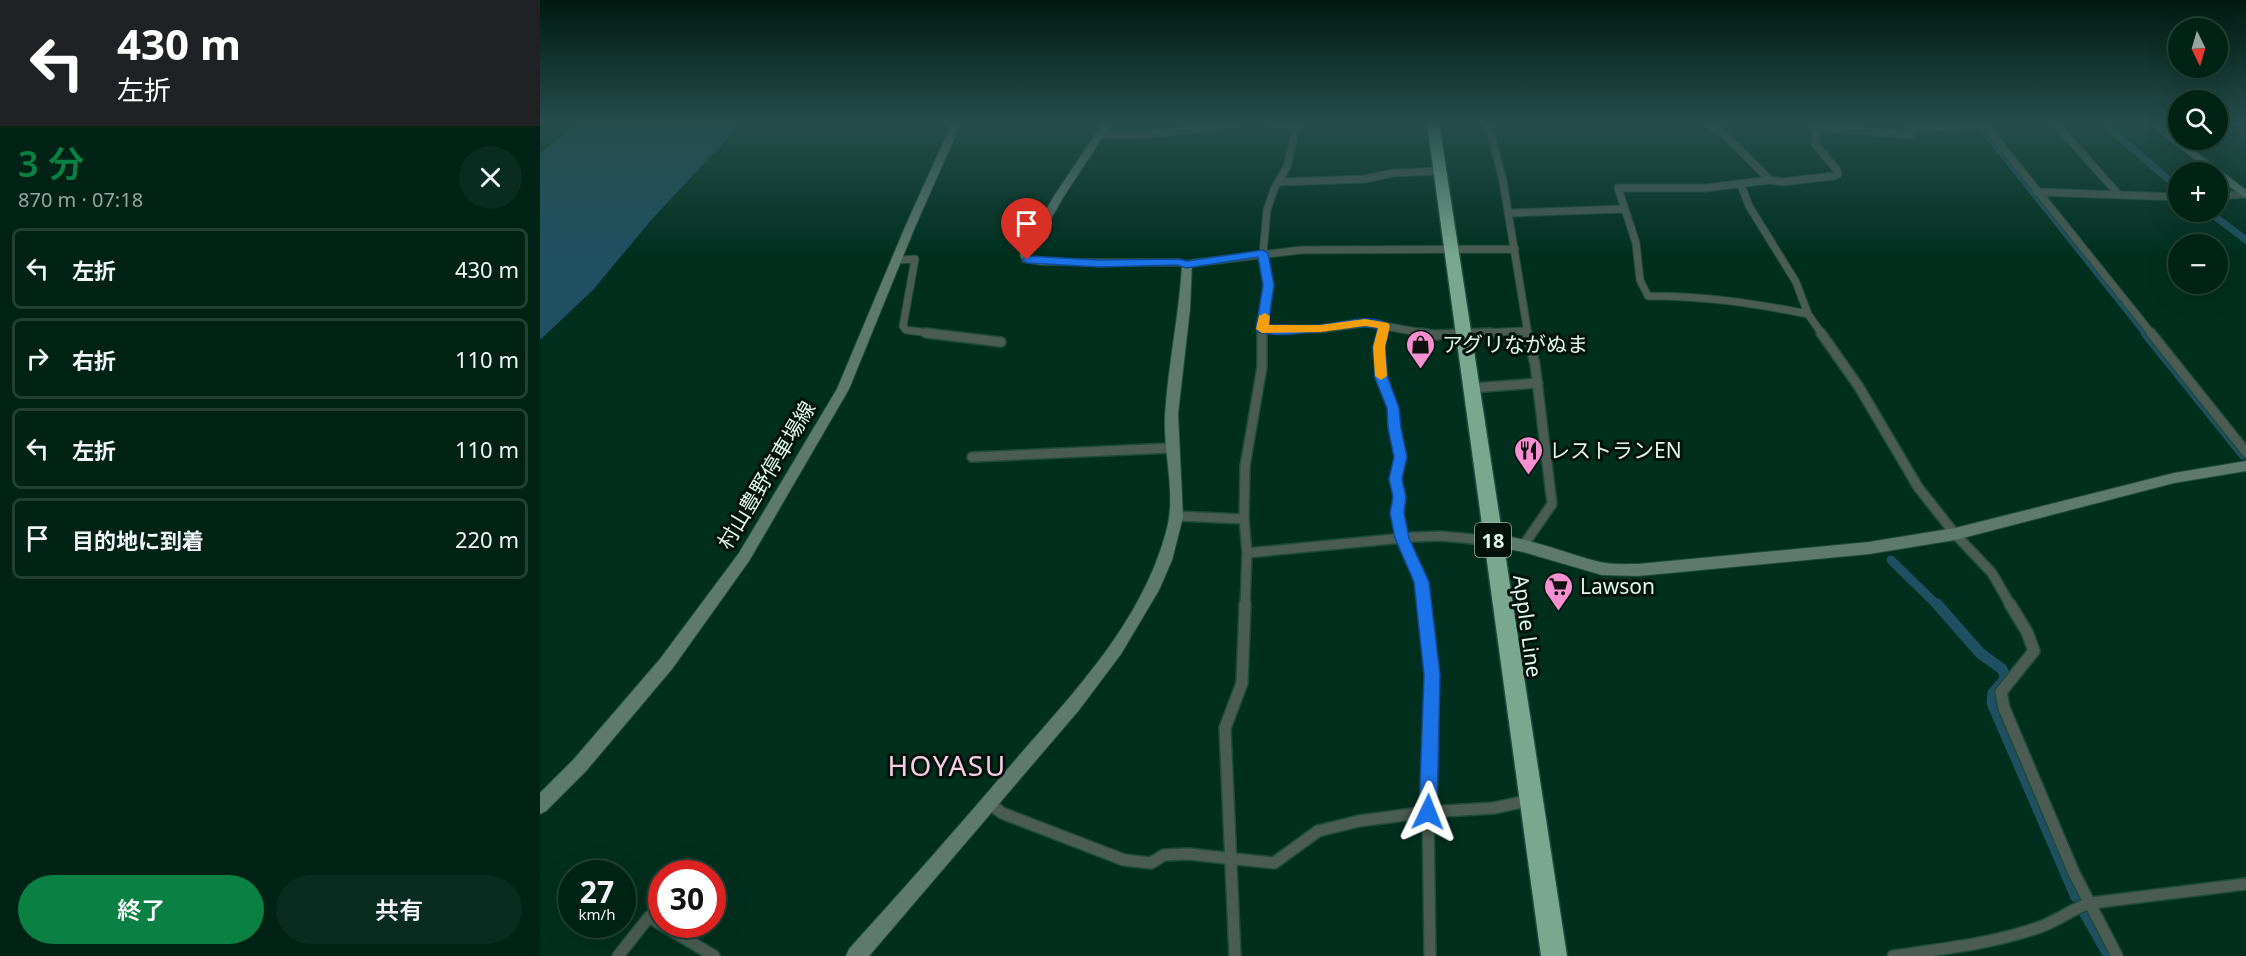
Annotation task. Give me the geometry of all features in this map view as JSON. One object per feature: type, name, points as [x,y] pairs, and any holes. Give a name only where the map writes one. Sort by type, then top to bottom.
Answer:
[{"type":"highway","name":"Apple Line","points":[[1440,168],[1554,956]]},
{"type":"street","name":"村山豊野停車場線","points":[[540,805],[580,765],[666,664],[744,557],[843,389],[937,168]]},
{"type":"street","points":[[1080,168],[1039,229],[1025,255],[1027,260],[1100,263],[1179,262],[1186,264],[1301,250],[1515,249]]},
{"type":"street","points":[[1235,956],[1225,728],[1242,683],[1247,553],[1244,519],[1245,466],[1262,367],[1262,329],[1268,285],[1263,253],[1268,210],[1278,182],[1287,168]]},
{"type":"street","points":[[1498,168],[1503,181],[1527,331],[1538,382],[1552,504],[1523,546]]},
{"type":"street","points":[[1758,168],[1770,180]]},
{"type":"street","points":[[1808,314],[1736,300],[1692,296],[1648,296],[1640,280],[1636,243],[1618,188],[1743,187],[1828,178],[1838,174],[1835,168]]},
{"type":"street","points":[[2016,168],[2246,452]]},
{"type":"street","points":[[2095,168],[2119,195]]},
{"type":"street","points":[[1278,182],[1365,179],[1393,173],[1440,171]]},
{"type":"street","points":[[1743,187],[1770,180],[1782,182]]},
{"type":"street","points":[[2228,181],[2246,194]]},
{"type":"street","points":[[1743,187],[1749,206],[1796,282],[1808,314],[1859,387],[1918,487],[1954,534],[1992,573],[2028,632],[2034,651],[2001,692],[2004,708],[2074,873],[2117,956]]},
{"type":"street","points":[[2035,192],[2168,197]]},
{"type":"street","points":[[2228,195],[2246,194]]},
{"type":"street","points":[[1508,213],[1623,209]]},
{"type":"street","points":[[898,260],[915,259],[903,327],[906,330],[1001,342]]},
{"type":"street","points":[[856,956],[990,804],[1063,717],[1119,645],[1167,556],[1178,504],[1171,448],[1171,415],[1183,323],[1186,264]]},
{"type":"street","points":[[1262,329],[1320,329],[1365,323],[1434,335],[1527,331]]},
{"type":"street","points":[[1384,326],[1379,347],[1381,378],[1393,408],[1394,428],[1400,457],[1396,479],[1400,497],[1397,513],[1402,538],[1421,582],[1432,675],[1428,812],[1430,956]]},
{"type":"street","points":[[1472,388],[1538,382]]},
{"type":"street","points":[[972,457],[1171,448]]},
{"type":"street","points":[[1247,553],[1441,536],[1523,546],[1602,568],[1638,570],[1869,548],[1954,534],[2174,478],[2246,466]]},
{"type":"street","points":[[1176,516],[1244,519]]},
{"type":"street","points":[[990,804],[1002,813],[1124,860],[1151,863],[1164,855],[1188,854],[1274,863],[1318,831],[1359,821],[1428,812],[1494,808],[1531,800]]},
{"type":"street","points":[[1893,956],[1983,944],[2040,928],[2059,920],[2079,906],[2091,903],[2246,884]]},
{"type":"street","points":[[618,956],[649,917],[714,956]]},
{"type":"water","points":[[540,168],[700,168],[652,219],[593,290],[540,340]]},
{"type":"waterway","points":[[2014,168],[2146,334]]},
{"type":"waterway","points":[[2154,168],[2168,179]]},
{"type":"waterway","points":[[2222,222],[2246,240]]},
{"type":"waterway","points":[[2145,333],[2243,455]]},
{"type":"waterway","points":[[1891,560],[1938,606]]},
{"type":"waterway","points":[[1937,604],[1980,653],[2002,669],[2006,678],[1993,693],[1992,703],[2076,897]]},
{"type":"waterway","points":[[2084,912],[2109,956]]},
{"type":"slow traffic","points":[[1265,316],[1262,329],[1320,329],[1365,323],[1384,326],[1379,347],[1381,376]]},
{"type":"place","name":"アグリながぬま","points":[[1421,370]]},
{"type":"place","name":"レストランEN","points":[[1528,476]]},
{"type":"place","name":"Lawson","points":[[1559,612]]},
{"type":"district","name":"HOYASU","points":[[947,765]]},
{"type":"route","points":[[1027,260],[1100,263],[1179,262],[1186,264],[1263,253],[1268,285],[1262,329],[1320,329],[1365,323],[1384,326],[1379,347],[1381,378],[1393,408],[1394,428],[1400,457],[1396,479],[1400,497],[1397,513],[1402,538],[1421,582],[1432,675],[1428,812]]}]
